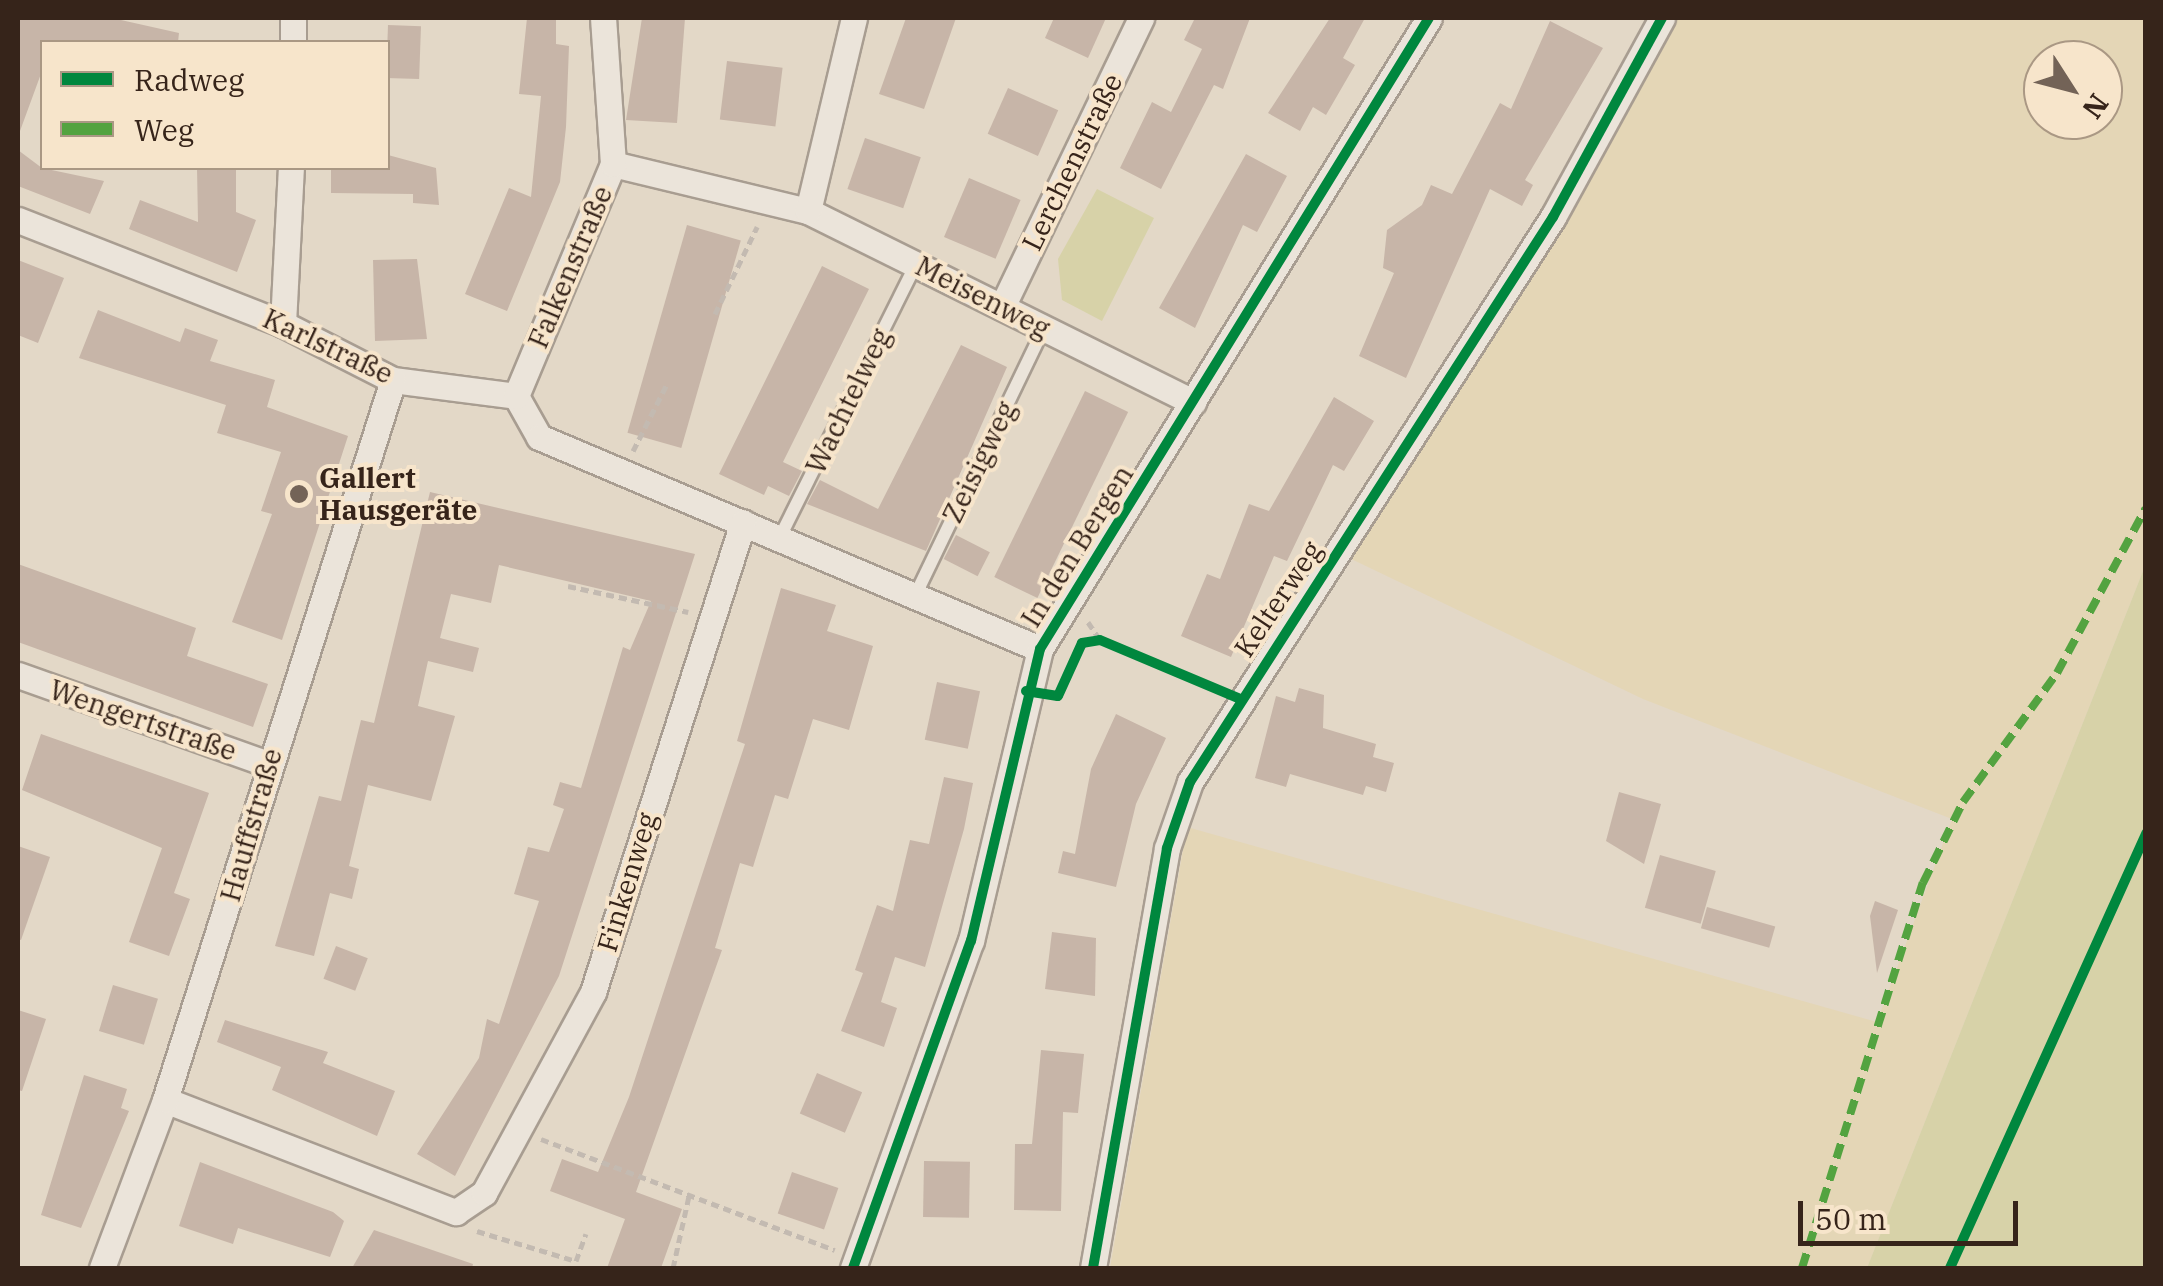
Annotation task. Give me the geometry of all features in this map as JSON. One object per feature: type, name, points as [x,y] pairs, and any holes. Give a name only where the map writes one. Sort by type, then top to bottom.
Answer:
[{"type":"street","name":"Falkenstraße","points":[[516,396],[613,164],[603,18]]},
{"type":"street","points":[[808,211],[854,18]]},
{"type":"street","name":"Lerchenstraße","points":[[1002,306],[1141,18]]},
{"type":"street","name":"In den Bergen","points":[[855,1263],[970,941],[1040,649],[1429,18]]},
{"type":"street","name":"Kelterweg","points":[[1093,1268],[1167,848],[1190,782],[1553,216],[1662,18]]},
{"type":"street","name":"Meisenweg","points":[[613,164],[808,211],[1193,402]]},
{"type":"street","points":[[283,324],[291,170]]},
{"type":"street","name":"Karlstraße","points":[[18,220],[283,324],[393,380],[516,396]]},
{"type":"street","name":"Hauffstraße","points":[[102,1268],[165,1100],[268,764],[393,380]]},
{"type":"street","points":[[516,396],[540,437],[1040,649]]},
{"type":"street","name":"Finkenweg","points":[[456,1212],[484,1193],[592,992],[743,522]]},
{"type":"street","name":"Wengertstraße","points":[[18,675],[268,764]]},
{"type":"street","points":[[165,1100],[456,1212]]},
{"type":"lane","name":"Wachtelweg","points":[[779,539],[916,264]]},
{"type":"lane","name":"Zeisigweg","points":[[915,596],[1044,328]]},
{"type":"path","points":[[715,314],[770,202]]},
{"type":"path","points":[[623,472],[667,384]]},
{"type":"path","points":[[568,586],[711,618]]},
{"type":"path","points":[[1082,643],[1118,645]]},
{"type":"path","points":[[519,1131],[855,1263]]},
{"type":"path","points":[[674,1268],[690,1196]]},
{"type":"path","points":[[456,1212],[477,1231],[576,1261],[586,1234]]},
{"type":"shaded area","points":[[1654,18],[2145,18],[2145,566],[1867,1268],[1110,1268],[1187,827],[1877,1022],[1952,819],[1643,699],[1345,556]]},
{"type":"shaded area","points":[[1097,189],[1154,218],[1102,321],[1062,300],[1058,259]]},
{"type":"shaded area","points":[[2145,566],[2145,1268],[1867,1268]]},
{"type":"building","points":[[18,18],[112,18],[179,33],[178,40],[40,40],[40,76],[20,131]]},
{"type":"building","points":[[527,18],[556,18],[556,44],[569,46],[566,127],[560,182],[507,311],[465,294],[509,188],[531,197],[541,96],[519,94]]},
{"type":"building","points":[[642,18],[685,18],[677,123],[626,120]]},
{"type":"building","points":[[906,18],[956,18],[924,109],[879,94]]},
{"type":"building","points":[[1054,18],[1106,18],[1088,58],[1045,38]]},
{"type":"building","points":[[1195,18],[1250,18],[1223,89],[1214,85],[1161,189],[1120,168],[1152,102],[1171,112],[1202,49],[1184,40]]},
{"type":"building","points":[[1330,18],[1365,18],[1343,58],[1355,65],[1326,115],[1313,107],[1300,131],[1268,113]]},
{"type":"building","points":[[1550,21],[1603,48],[1525,180],[1533,185],[1522,206],[1490,189],[1406,378],[1359,356],[1394,273],[1383,268],[1387,230],[1422,205],[1431,185],[1452,194],[1500,103],[1511,109]]},
{"type":"building","points":[[388,25],[421,26],[419,79],[390,78]]},
{"type":"building","points":[[727,61],[783,68],[775,126],[720,120]]},
{"type":"building","points":[[1008,88],[1058,110],[1038,156],[988,134]]},
{"type":"building","points":[[865,138],[921,157],[903,208],[847,189]]},
{"type":"building","points":[[18,150],[40,170],[104,181],[90,214],[18,186]]},
{"type":"building","points":[[1246,154],[1287,176],[1257,232],[1243,225],[1195,328],[1159,308]]},
{"type":"building","points":[[390,156],[436,168],[439,205],[413,203],[413,194],[331,193],[331,170],[390,170]]},
{"type":"building","points":[[197,170],[236,170],[236,212],[256,220],[237,272],[129,229],[140,200],[198,222]]},
{"type":"building","points":[[969,178],[1021,200],[996,259],[944,237]]},
{"type":"building","points":[[687,225],[741,240],[681,448],[627,433]]},
{"type":"building","points":[[417,259],[427,339],[375,341],[373,260]]},
{"type":"building","points":[[18,260],[64,278],[38,343],[18,335]]},
{"type":"building","points":[[822,266],[869,289],[783,462],[802,471],[789,496],[768,486],[764,495],[719,474]]},
{"type":"building","points":[[98,310],[180,342],[185,328],[218,340],[210,361],[275,380],[267,407],[348,436],[282,640],[232,622],[272,514],[261,511],[281,452],[217,433],[226,405],[79,358]]},
{"type":"building","points":[[961,345],[1007,367],[926,551],[807,504],[820,480],[878,509]]},
{"type":"building","points":[[1085,391],[1128,412],[1037,598],[994,577]]},
{"type":"building","points":[[1334,397],[1374,421],[1344,471],[1333,465],[1287,561],[1274,556],[1231,657],[1181,636],[1207,574],[1220,579],[1249,504],[1269,511]]},
{"type":"building","points":[[430,492],[695,554],[559,976],[455,1176],[417,1154],[479,1058],[487,1019],[499,1024],[539,901],[514,894],[528,847],[549,852],[564,809],[553,805],[560,782],[581,788],[623,647],[630,650],[651,601],[499,565],[491,603],[451,594],[440,638],[479,648],[473,672],[428,661],[418,706],[455,716],[431,801],[368,785],[349,866],[359,869],[352,899],[330,893],[314,956],[275,946],[319,796],[341,801],[361,720],[374,723]]},
{"type":"building","points":[[956,535],[990,552],[978,576],[944,559]]},
{"type":"building","points":[[18,564],[196,628],[187,656],[268,684],[253,727],[18,642]]},
{"type":"building","points":[[781,588],[836,605],[827,631],[873,646],[849,730],[813,719],[788,799],[775,795],[753,867],[740,863],[715,948],[722,950],[636,1192],[682,1209],[661,1268],[607,1268],[625,1219],[550,1191],[562,1159],[598,1172],[629,1097],[745,744],[737,741]]},
{"type":"building","points":[[937,682],[980,691],[968,749],[925,740]]},
{"type":"building","points":[[1299,688],[1324,695],[1323,728],[1376,744],[1373,757],[1394,763],[1386,792],[1366,786],[1363,795],[1290,774],[1286,787],[1255,778],[1276,696],[1295,702]]},
{"type":"building","points":[[1116,714],[1166,738],[1136,804],[1116,887],[1058,873],[1063,851],[1075,854],[1091,769]]},
{"type":"building","points":[[41,734],[209,793],[174,893],[190,899],[169,956],[129,942],[162,848],[22,790]]},
{"type":"building","points":[[944,777],[973,783],[964,829],[925,967],[895,957],[881,1002],[897,1008],[884,1047],[841,1031],[863,973],[855,970],[877,905],[893,911],[910,840],[929,844]]},
{"type":"building","points":[[1619,792],[1661,804],[1644,864],[1606,841]]},
{"type":"building","points":[[18,846],[50,857],[21,940],[18,939]]},
{"type":"building","points":[[1660,855],[1716,871],[1701,924],[1645,908]]},
{"type":"building","points":[[1875,901],[1898,910],[1877,973],[1870,916]]},
{"type":"building","points":[[1707,907],[1775,927],[1769,948],[1701,928]]},
{"type":"building","points":[[1052,932],[1096,938],[1095,996],[1045,989]]},
{"type":"building","points":[[336,946],[368,958],[355,991],[323,979]]},
{"type":"building","points":[[113,985],[158,999],[144,1045],[99,1031]]},
{"type":"building","points":[[18,1010],[46,1019],[22,1091],[18,1090]]},
{"type":"building","points":[[225,1020],[328,1052],[323,1063],[395,1091],[377,1136],[272,1090],[281,1067],[217,1042]]},
{"type":"building","points":[[1041,1050],[1084,1054],[1078,1113],[1063,1112],[1061,1211],[1014,1210],[1015,1144],[1032,1144]]},
{"type":"building","points":[[817,1073],[862,1092],[845,1133],[800,1114]]},
{"type":"building","points":[[84,1075],[127,1089],[121,1108],[129,1111],[81,1228],[41,1215]]},
{"type":"building","points":[[924,1161],[970,1162],[969,1218],[923,1217]]},
{"type":"building","points":[[200,1162],[333,1212],[344,1221],[330,1257],[238,1228],[233,1244],[179,1226]]},
{"type":"building","points":[[792,1172],[838,1188],[824,1230],[778,1214]]},
{"type":"building","points":[[374,1230],[473,1264],[472,1268],[352,1268]]},
{"type":"marked path","points":[[1802,1268],[1923,883],[1963,802],[2057,673],[2146,508]]},
{"type":"cycle path","points":[[853,1268],[971,941],[1040,649],[1429,18]]},
{"type":"cycle path","points":[[1093,1268],[1167,848],[1190,782],[1553,217],[1662,18]]},
{"type":"cycle path","points":[[1026,691],[1058,696],[1082,643],[1100,640],[1238,698]]},
{"type":"cycle path","points":[[1950,1268],[2146,833]]},
{"type":"place","name":"Gallert Hausgeräte","points":[[299,494]]}]
